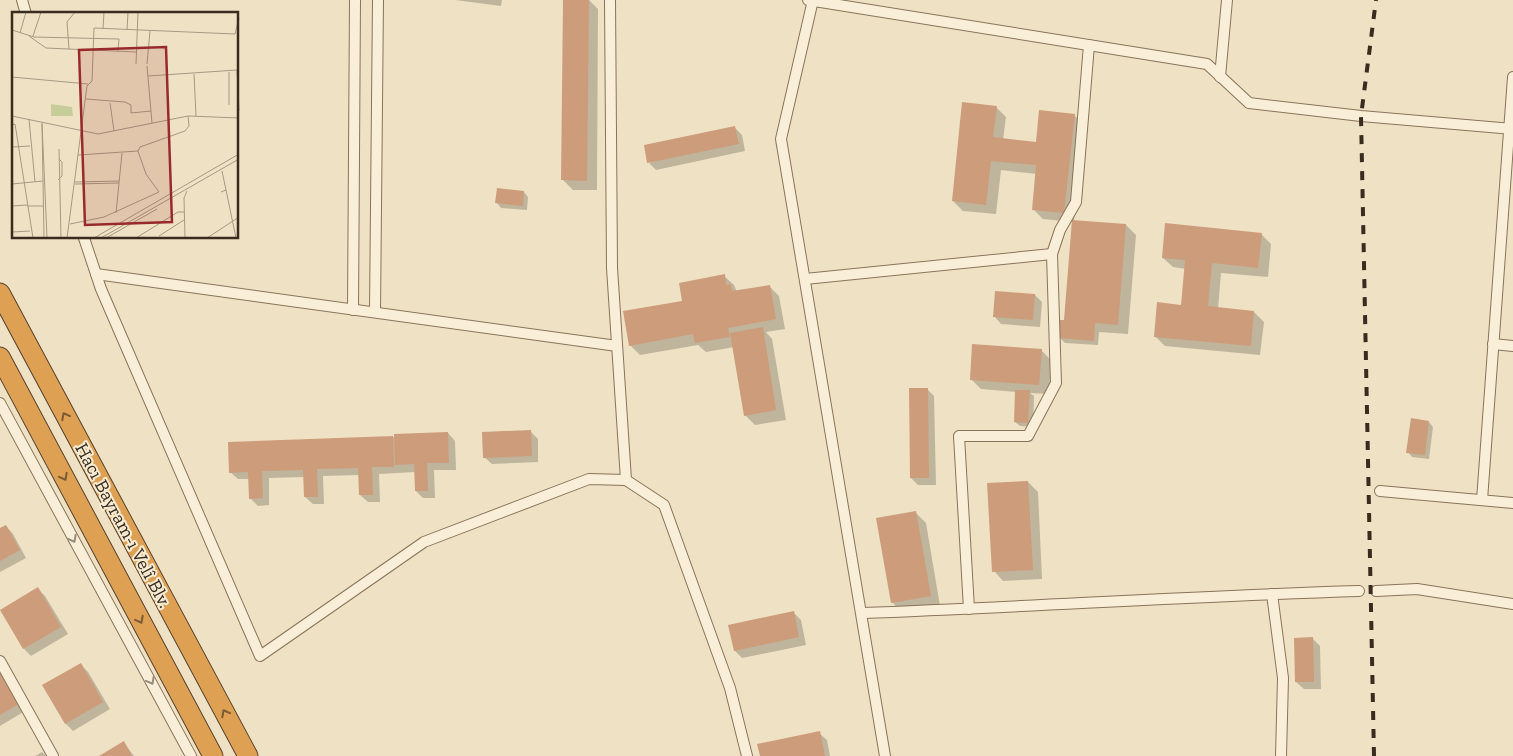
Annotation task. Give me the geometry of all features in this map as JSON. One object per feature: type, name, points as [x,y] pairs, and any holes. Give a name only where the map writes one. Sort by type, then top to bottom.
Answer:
[{"type":"highway","name":"Hacı Bayram-ı Velî Blv.","points":[[0,293],[248,756]]},
{"type":"highway","name":"Hacı Bayram-ı Velî Blv.","points":[[0,357],[213,756]]},
{"type":"street","points":[[353,310],[355,0]]},
{"type":"street","points":[[375,312],[378,0]]},
{"type":"street","points":[[610,0],[612,268],[626,480]]},
{"type":"street","points":[[885,756],[781,140],[811,0],[1207,64],[1249,103],[1361,116],[1511,129]]},
{"type":"street","points":[[1220,76],[1227,0]]},
{"type":"street","points":[[969,609],[959,436],[1028,436],[1056,383],[1052,254],[1060,230],[1076,202],[1090,45]]},
{"type":"street","points":[[1482,500],[1511,129],[1513,77]]},
{"type":"street","points":[[84,239],[101,289],[260,656],[424,542],[589,479],[626,480],[664,505],[730,688],[747,756]]},
{"type":"street","points":[[805,279],[1052,254]]},
{"type":"street","points":[[96,274],[617,346]]},
{"type":"street","points":[[1493,344],[1513,346]]},
{"type":"street","points":[[0,403],[191,756]]},
{"type":"street","points":[[1380,491],[1513,503]]},
{"type":"street","points":[[1376,591],[1417,590],[1513,604]]},
{"type":"street","points":[[862,613],[1359,591]]},
{"type":"street","points":[[1272,594],[1283,678],[1281,756]]},
{"type":"street","points":[[0,661],[54,756]]},
{"type":"building","points":[[563,0],[589,0],[587,181],[561,180]]},
{"type":"building","points":[[962,102],[997,106],[993,137],[1036,142],[1039,110],[1075,114],[1064,213],[1032,210],[1036,165],[991,161],[986,205],[952,201]]},
{"type":"building","points":[[735,126],[739,144],[647,163],[644,145]]},
{"type":"building","points":[[497,188],[524,191],[523,206],[495,203]]},
{"type":"building","points":[[1072,220],[1126,224],[1118,325],[1095,323],[1094,341],[1059,338],[1060,320],[1064,320]]},
{"type":"building","points":[[1165,223],[1262,233],[1258,268],[1212,263],[1208,306],[1254,311],[1251,346],[1154,337],[1157,302],[1181,305],[1185,260],[1162,258]]},
{"type":"building","points":[[725,274],[726,285],[731,284],[732,291],[770,285],[776,319],[728,328],[730,337],[695,343],[693,334],[629,346],[623,311],[682,301],[679,283]]},
{"type":"building","points":[[995,291],[1035,294],[1033,320],[993,317]]},
{"type":"building","points":[[763,327],[776,410],[744,416],[730,333]]},
{"type":"building","points":[[972,344],[1042,349],[1039,385],[970,380]]},
{"type":"building","points":[[909,388],[928,388],[929,478],[910,478]]},
{"type":"building","points":[[1015,390],[1030,390],[1028,423],[1014,422]]},
{"type":"building","points":[[1411,418],[1429,421],[1425,455],[1406,453]]},
{"type":"building","points":[[531,430],[532,456],[483,458],[482,432]]},
{"type":"building","points":[[448,432],[449,463],[427,463],[428,491],[415,491],[414,464],[395,465],[394,434]]},
{"type":"building","points":[[393,436],[394,467],[372,467],[373,495],[359,495],[358,468],[317,469],[318,497],[304,497],[303,470],[262,471],[263,498],[249,499],[248,472],[229,473],[228,442]]},
{"type":"building","points":[[1028,481],[1033,570],[992,572],[987,483]]},
{"type":"building","points":[[916,511],[931,596],[891,603],[876,518]]},
{"type":"building","points":[[6,525],[20,550],[0,561],[0,528]]},
{"type":"building","points":[[38,587],[61,627],[23,649],[0,610]]},
{"type":"building","points":[[794,611],[799,637],[734,651],[728,625]]},
{"type":"building","points":[[1313,637],[1314,682],[1295,682],[1294,638]]},
{"type":"building","points":[[81,663],[103,702],[65,724],[42,685]]},
{"type":"building","points":[[0,672],[19,704],[0,715]]},
{"type":"building","points":[[820,731],[825,756],[760,756],[757,744]]},
{"type":"building","points":[[124,741],[132,756],[99,756]]},
{"type":"railway","points":[[1374,756],[1361,116],[1376,0]]}]
